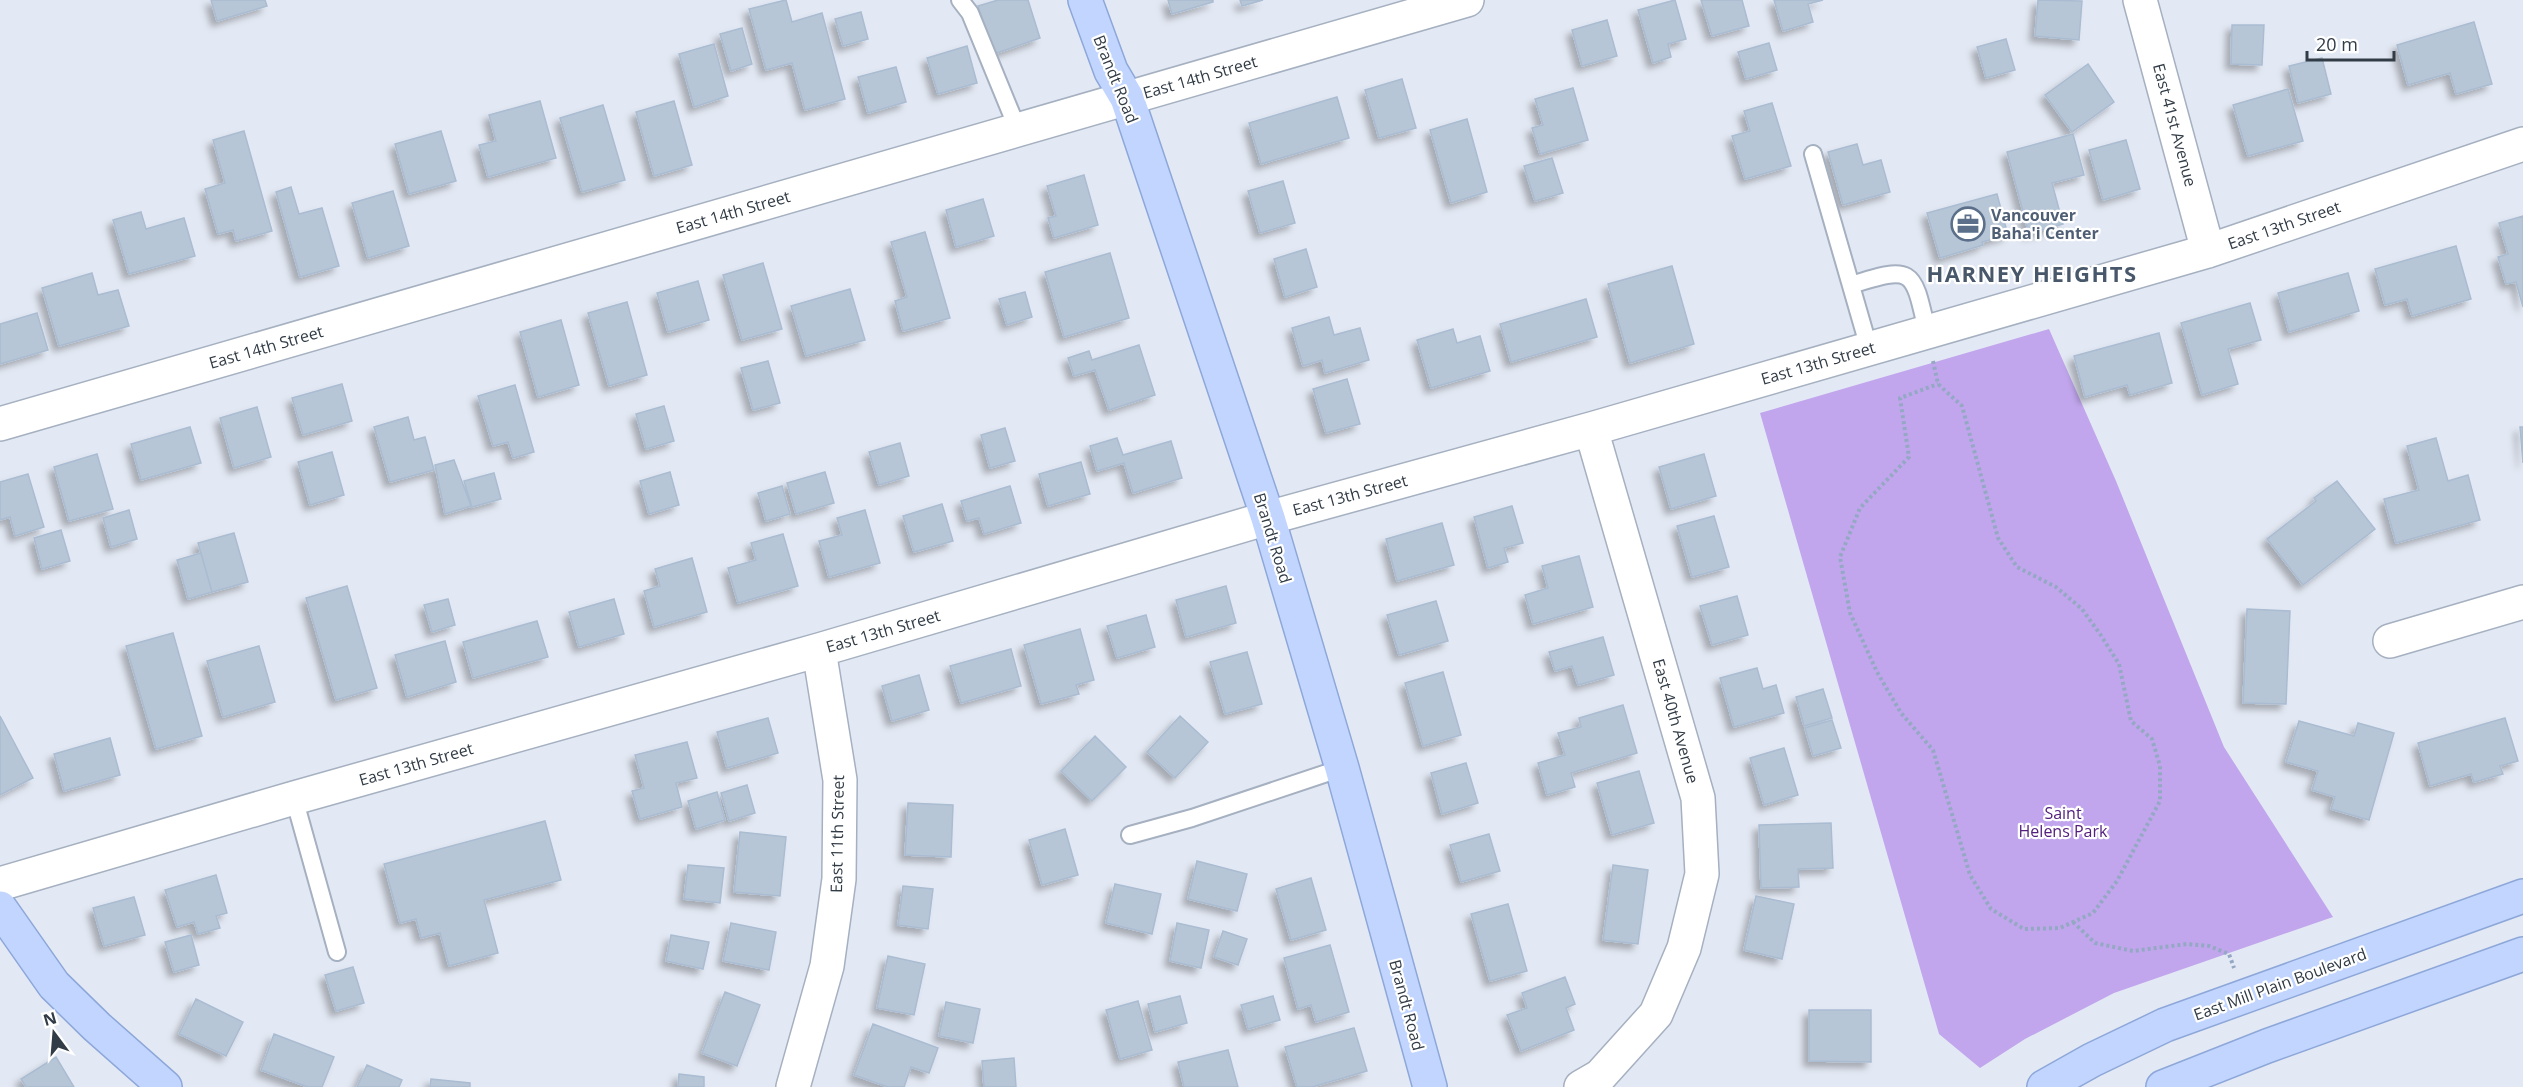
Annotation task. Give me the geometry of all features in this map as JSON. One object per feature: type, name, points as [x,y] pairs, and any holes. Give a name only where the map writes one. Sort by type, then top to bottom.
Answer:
[{"type":"street","name":"Brandt Road","points":[[1085,0],[1111,71],[1127,98],[1268,518],[1342,768],[1430,1087]]},
{"type":"street","name":"East 14th Street","points":[[0,424],[1467,0]]},
{"type":"street","name":"East 41st Avenue","points":[[2140,0],[2208,251]]},
{"type":"street","name":"East 13th Street","points":[[0,884],[294,798],[819,650],[1268,518],[1591,429],[2208,251],[2523,144]]},
{"type":"street","name":"East 40th Avenue","points":[[1581,1087],[1599,1077],[1656,1014],[1684,948],[1702,874],[1698,798],[1591,429]]},
{"type":"street","points":[[2390,641],[2523,602]]},
{"type":"street","name":"East 11th Street","points":[[793,1087],[827,966],[839,879],[840,780],[819,650]]},
{"type":"street","name":"East Mill Plain Boulevard","points":[[2044,1087],[2092,1060],[2165,1025],[2523,896]]},
{"type":"street","points":[[0,908],[54,985],[162,1086]]},
{"type":"street","points":[[2163,1087],[2267,1046],[2523,954]]},
{"type":"lane","points":[[960,0],[970,13],[1018,130]]},
{"type":"lane","points":[[1813,154],[1869,348]]},
{"type":"lane","points":[[1851,285],[1888,273],[1900,274],[1912,279],[1927,331]]},
{"type":"lane","points":[[1130,836],[1342,768]]},
{"type":"lane","points":[[294,798],[337,952]]},
{"type":"path","points":[[1927,331],[1938,384],[1962,406],[1998,538],[2017,567],[2056,587],[2082,609],[2100,634],[2119,664],[2131,721],[2152,739],[2160,766],[2160,801],[2117,881],[2092,913],[2060,928],[2024,929],[1991,909],[1970,875],[1933,750],[1901,712],[1877,672],[1850,614],[1840,557],[1860,508],[1909,457],[1900,398],[1938,384]]},
{"type":"path","points":[[2073,922],[2095,943],[2133,951],[2187,944],[2209,946],[2229,954],[2245,996]]},
{"type":"green space","name":"Saint Helens Park","points":[[2049,329],[2116,481],[2224,747],[2333,917],[2114,993],[2025,1039],[1980,1068],[1939,1034],[1760,413]]},
{"type":"building","points":[[211,0],[265,0],[267,6],[217,21]]},
{"type":"building","points":[[786,0],[792,22],[822,13],[845,99],[805,110],[792,63],[766,70],[749,9]]},
{"type":"building","points":[[998,0],[1028,0],[1040,38],[994,54],[978,6]]},
{"type":"building","points":[[1168,0],[1213,0],[1213,2],[1172,14]]},
{"type":"building","points":[[1240,0],[1263,0],[1242,6]]},
{"type":"building","points":[[1675,0],[1686,39],[1668,44],[1671,57],[1653,63],[1638,10]]},
{"type":"building","points":[[1701,0],[1742,0],[1749,26],[1712,36]]},
{"type":"building","points":[[1774,0],[1823,0],[1808,4],[1813,22],[1783,31]]},
{"type":"building","points":[[2038,0],[2082,1],[2079,40],[2035,36]]},
{"type":"building","points":[[861,12],[868,39],[843,46],[835,19]]},
{"type":"building","points":[[1607,20],[1617,56],[1582,66],[1572,30]]},
{"type":"building","points":[[2474,22],[2492,84],[2456,94],[2450,73],[2408,85],[2397,45]]},
{"type":"building","points":[[2232,25],[2264,25],[2262,65],[2231,64]]},
{"type":"building","points":[[742,28],[752,64],[731,71],[720,34]]},
{"type":"building","points":[[2006,39],[2015,70],[1986,78],[1977,47]]},
{"type":"building","points":[[1769,43],[1777,70],[1746,79],[1738,52]]},
{"type":"building","points":[[714,44],[728,96],[694,107],[679,54]]},
{"type":"building","points":[[967,46],[977,83],[938,94],[927,58]]},
{"type":"building","points":[[2322,58],[2331,94],[2298,103],[2289,66]]},
{"type":"building","points":[[2088,64],[2114,102],[2072,132],[2045,95]]},
{"type":"building","points":[[896,67],[906,102],[868,113],[858,77]]},
{"type":"building","points":[[1402,79],[1416,128],[1379,138],[1365,90]]},
{"type":"building","points":[[1573,88],[1588,140],[1540,154],[1532,128],[1543,125],[1535,99]]},
{"type":"building","points":[[2288,89],[2303,141],[2248,156],[2233,105]]},
{"type":"building","points":[[1337,97],[1349,138],[1261,164],[1249,123]]},
{"type":"building","points":[[540,101],[556,158],[488,177],[479,145],[496,141],[489,115]]},
{"type":"building","points":[[674,101],[692,165],[654,176],[636,112]]},
{"type":"building","points":[[1772,103],[1791,166],[1745,179],[1732,136],[1750,131],[1744,111]]},
{"type":"building","points":[[603,105],[625,180],[582,192],[560,118]]},
{"type":"building","points":[[1467,119],[1487,192],[1451,203],[1430,130]]},
{"type":"building","points":[[244,131],[272,231],[236,241],[233,230],[218,234],[205,189],[225,183],[213,140]]},
{"type":"building","points":[[441,131],[456,181],[409,194],[395,144]]},
{"type":"building","points":[[2073,134],[2084,175],[2052,183],[2063,224],[2029,234],[2007,152]]},
{"type":"building","points":[[2126,140],[2140,189],[2103,200],[2089,150]]},
{"type":"building","points":[[1857,144],[1863,165],[1881,160],[1890,192],[1843,205],[1828,152]]},
{"type":"building","points":[[1552,158],[1563,193],[1535,201],[1524,166]]},
{"type":"building","points":[[1084,175],[1098,225],[1054,238],[1048,218],[1056,216],[1047,186]]},
{"type":"building","points":[[1283,181],[1295,223],[1260,233],[1248,191]]},
{"type":"building","points":[[291,187],[299,214],[322,208],[339,266],[300,277],[276,192]]},
{"type":"building","points":[[393,191],[409,246],[368,258],[352,203]]},
{"type":"building","name":"Vancouver Baha'i Center","points":[[1997,194],[2008,235],[1940,258],[1927,213]]},
{"type":"building","points":[[983,199],[994,236],[956,247],[946,210]]},
{"type":"building","points":[[141,212],[146,229],[184,218],[195,256],[129,274],[113,220]]},
{"type":"building","points":[[2523,216],[2523,307],[2516,282],[2506,284],[2498,257],[2508,254],[2499,223]]},
{"type":"building","points":[[925,232],[950,318],[903,331],[895,301],[907,297],[891,242]]},
{"type":"building","points":[[2456,246],[2471,299],[2412,316],[2407,299],[2385,305],[2375,269]]},
{"type":"building","points":[[1306,249],[1317,287],[1285,297],[1274,259]]},
{"type":"building","points":[[1110,253],[1129,318],[1064,337],[1045,272]]},
{"type":"building","points":[[763,263],[782,329],[742,340],[723,275]]},
{"type":"building","points":[[1672,266],[1694,344],[1630,363],[1608,284]]},
{"type":"building","points":[[92,273],[98,295],[118,290],[129,326],[59,346],[42,288]]},
{"type":"building","points":[[2348,273],[2359,311],[2289,332],[2278,293]]},
{"type":"building","points":[[698,281],[709,320],[668,332],[657,293]]},
{"type":"building","points":[[850,289],[865,340],[806,356],[791,306]]},
{"type":"building","points":[[1025,292],[1032,317],[1007,325],[999,299]]},
{"type":"building","points":[[1586,299],[1597,337],[1511,362],[1500,324]]},
{"type":"building","points":[[627,302],[647,375],[609,386],[588,313]]},
{"type":"building","points":[[2250,303],[2261,340],[2228,349],[2238,384],[2202,395],[2181,323]]},
{"type":"building","points":[[37,313],[48,350],[0,364],[0,324]]},
{"type":"building","points":[[1329,317],[1334,335],[1360,328],[1369,360],[1325,373],[1322,360],[1303,366],[1292,328]]},
{"type":"building","points":[[561,320],[579,385],[538,397],[520,332]]},
{"type":"building","points":[[1453,329],[1457,343],[1480,336],[1490,371],[1431,388],[1417,340]]},
{"type":"building","points":[[2159,333],[2172,383],[2130,395],[2127,385],[2085,397],[2074,356]]},
{"type":"building","points":[[1139,345],[1155,395],[1109,410],[1095,370],[1074,376],[1068,358],[1089,351],[1092,360]]},
{"type":"building","points":[[768,361],[780,403],[753,410],[741,368]]},
{"type":"building","points":[[1347,379],[1360,424],[1326,433],[1313,389]]},
{"type":"building","points":[[342,384],[352,421],[303,435],[292,398]]},
{"type":"building","points":[[515,385],[534,452],[513,458],[508,442],[493,446],[478,396]]},
{"type":"building","points":[[664,406],[674,441],[646,449],[636,414]]},
{"type":"building","points":[[257,407],[271,457],[234,468],[220,418]]},
{"type":"building","points":[[408,417],[414,440],[425,437],[434,470],[390,482],[374,427]]},
{"type":"building","points":[[190,427],[201,463],[141,480],[131,444]]},
{"type":"building","points":[[2520,427],[2523,427],[2523,463]]},
{"type":"building","points":[[1005,428],[1015,461],[990,468],[981,435]]},
{"type":"building","points":[[1117,438],[1123,455],[1171,441],[1182,478],[1133,493],[1124,463],[1097,471],[1090,446]]},
{"type":"building","points":[[2436,438],[2448,481],[2468,475],[2480,520],[2396,543],[2384,499],[2419,490],[2407,446]]},
{"type":"building","points":[[900,443],[909,476],[879,485],[869,452]]},
{"type":"building","points":[[332,452],[344,495],[310,505],[298,462]]},
{"type":"building","points":[[97,454],[113,509],[69,521],[54,467]]},
{"type":"building","points":[[1704,454],[1716,496],[1671,509],[1659,467]]},
{"type":"building","points":[[454,460],[471,506],[445,514],[435,465]]},
{"type":"building","points":[[1081,462],[1090,494],[1048,506],[1039,474]]},
{"type":"building","points":[[670,472],[679,505],[649,514],[640,481]]},
{"type":"building","points":[[825,472],[834,503],[796,514],[787,483]]},
{"type":"building","points":[[494,473],[501,499],[472,507],[464,481]]},
{"type":"building","points":[[28,474],[44,527],[15,536],[10,517],[0,520],[0,482]]},
{"type":"building","points":[[2337,481],[2375,529],[2303,585],[2267,539],[2316,501],[2314,498]]},
{"type":"building","points":[[782,486],[790,514],[766,521],[758,493]]},
{"type":"building","points":[[1010,486],[1021,523],[984,534],[979,518],[967,521],[961,501]]},
{"type":"building","points":[[942,504],[953,541],[914,552],[903,516]]},
{"type":"building","points":[[1512,506],[1523,543],[1504,548],[1508,562],[1488,568],[1474,517]]},
{"type":"building","points":[[129,510],[137,539],[111,547],[103,518]]},
{"type":"building","points":[[865,510],[880,563],[829,577],[819,541],[842,535],[837,518]]},
{"type":"building","points":[[1714,516],[1729,567],[1692,577],[1677,526]]},
{"type":"building","points":[[1442,523],[1454,565],[1397,581],[1386,539]]},
{"type":"building","points":[[61,530],[70,561],[42,569],[34,538]]},
{"type":"building","points":[[234,533],[248,582],[212,592],[198,543]]},
{"type":"building","points":[[783,534],[798,586],[738,603],[728,568],[756,560],[751,543]]},
{"type":"building","points":[[201,553],[212,592],[188,599],[177,560]]},
{"type":"building","points":[[1579,556],[1593,607],[1533,624],[1525,595],[1548,588],[1542,566]]},
{"type":"building","points":[[692,558],[707,612],[654,627],[644,591],[660,586],[655,569]]},
{"type":"building","points":[[347,586],[377,688],[336,700],[306,598]]},
{"type":"building","points":[[1226,586],[1236,623],[1186,637],[1176,600]]},
{"type":"building","points":[[1737,596],[1748,635],[1712,645],[1700,606]]},
{"type":"building","points":[[448,599],[455,625],[432,632],[424,605]]},
{"type":"building","points":[[614,599],[624,634],[579,647],[569,612]]},
{"type":"building","points":[[1436,601],[1448,641],[1399,655],[1387,615]]},
{"type":"building","points":[[2247,609],[2290,611],[2286,704],[2243,703]]},
{"type":"building","points":[[1146,615],[1155,647],[1117,658],[1107,626]]},
{"type":"building","points":[[537,621],[548,657],[473,678],[463,642]]},
{"type":"building","points":[[1080,629],[1094,680],[1076,685],[1079,694],[1041,704],[1024,645]]},
{"type":"building","points":[[173,633],[202,736],[156,749],[126,646]]},
{"type":"building","points":[[1603,637],[1614,675],[1578,685],[1572,666],[1555,671],[1549,652]]},
{"type":"building","points":[[445,641],[456,682],[407,697],[395,655]]},
{"type":"building","points":[[259,646],[275,702],[223,717],[207,661]]},
{"type":"building","points":[[1011,649],[1021,686],[961,703],[950,666]]},
{"type":"building","points":[[1247,652],[1262,704],[1225,714],[1210,662]]},
{"type":"building","points":[[1757,668],[1763,689],[1776,685],[1784,713],[1734,727],[1720,678]]},
{"type":"building","points":[[1443,672],[1461,735],[1423,746],[1405,683]]},
{"type":"building","points":[[919,675],[929,710],[892,721],[882,686]]},
{"type":"building","points":[[1823,689],[1832,718],[1804,726],[1796,697]]},
{"type":"building","points":[[1623,705],[1637,753],[1571,773],[1575,787],[1547,795],[1538,763],[1565,755],[1558,733],[1581,727],[1579,718]]},
{"type":"building","points":[[0,716],[33,778],[0,795]]},
{"type":"building","points":[[1180,716],[1208,742],[1175,778],[1147,752]]},
{"type":"building","points":[[768,718],[778,753],[727,768],[717,732]]},
{"type":"building","points":[[2505,718],[2518,761],[2500,766],[2503,774],[2474,782],[2471,774],[2430,786],[2418,743]]},
{"type":"building","points":[[1832,720],[1841,748],[1813,756],[1805,728]]},
{"type":"building","points":[[2299,721],[2354,736],[2358,723],[2394,733],[2369,820],[2331,809],[2335,797],[2312,790],[2318,771],[2286,762]]},
{"type":"building","points":[[1095,736],[1126,767],[1092,801],[1061,771]]},
{"type":"building","points":[[110,738],[120,775],[64,791],[54,754]]},
{"type":"building","points":[[687,742],[697,778],[676,783],[682,807],[640,819],[632,791],[644,788],[635,755]]},
{"type":"building","points":[[1784,748],[1798,795],[1764,805],[1750,758]]},
{"type":"building","points":[[1466,763],[1478,803],[1442,814],[1431,773]]},
{"type":"building","points":[[1639,771],[1654,823],[1612,835],[1597,783]]},
{"type":"building","points":[[747,785],[755,813],[729,821],[721,793]]},
{"type":"building","points":[[717,792],[725,820],[696,829],[688,801]]},
{"type":"building","points":[[908,803],[953,805],[951,857],[905,855]]},
{"type":"building","points":[[545,821],[561,880],[484,900],[498,953],[449,966],[440,933],[421,938],[416,919],[400,923],[384,864]]},
{"type":"building","points":[[1831,823],[1833,868],[1798,869],[1799,887],[1761,888],[1759,825]]},
{"type":"building","points":[[1065,829],[1078,875],[1042,885],[1029,840]]},
{"type":"building","points":[[740,832],[786,837],[780,896],[734,892]]},
{"type":"building","points":[[1489,834],[1500,871],[1461,882],[1450,845]]},
{"type":"building","points":[[1197,861],[1247,874],[1237,911],[1188,899]]},
{"type":"building","points":[[688,865],[724,868],[720,903],[684,899]]},
{"type":"building","points":[[1613,865],[1648,870],[1638,944],[1603,940]]},
{"type":"building","points":[[216,875],[227,913],[216,916],[220,928],[198,934],[194,922],[177,927],[165,890]]},
{"type":"building","points":[[1311,878],[1326,930],[1291,940],[1276,889]]},
{"type":"building","points":[[1115,884],[1161,894],[1152,934],[1106,923]]},
{"type":"building","points":[[903,886],[933,889],[928,929],[898,925]]},
{"type":"building","points":[[1756,896],[1794,904],[1782,959],[1744,950]]},
{"type":"building","points":[[134,897],[145,935],[104,946],[93,908]]},
{"type":"building","points":[[1508,904],[1527,971],[1490,981],[1471,914]]},
{"type":"building","points":[[731,923],[776,932],[769,970],[723,961]]},
{"type":"building","points":[[1177,923],[1209,930],[1201,968],[1170,961]]},
{"type":"building","points":[[1223,931],[1247,939],[1238,965],[1214,957]]},
{"type":"building","points":[[191,935],[199,965],[174,972],[165,942]]},
{"type":"building","points":[[671,935],[709,942],[703,969],[666,961]]},
{"type":"building","points":[[1330,945],[1349,1012],[1316,1022],[1311,1005],[1298,1009],[1284,958]]},
{"type":"building","points":[[888,956],[925,964],[914,1015],[877,1008]]},
{"type":"building","points":[[353,967],[364,1003],[336,1011],[325,975]]},
{"type":"building","points":[[1565,977],[1575,1004],[1566,1008],[1574,1030],[1521,1051],[1507,1015],[1527,1008],[1522,993]]},
{"type":"building","points":[[725,992],[760,1005],[737,1066],[702,1053]]},
{"type":"building","points":[[1180,996],[1187,1023],[1155,1032],[1148,1004]]},
{"type":"building","points":[[1273,996],[1280,1020],[1248,1029],[1241,1005]]},
{"type":"building","points":[[196,999],[243,1022],[226,1056],[179,1034]]},
{"type":"building","points":[[1138,1001],[1152,1050],[1120,1059],[1106,1010]]},
{"type":"building","points":[[946,1002],[980,1009],[973,1043],[939,1036]]},
{"type":"building","points":[[1809,1010],[1871,1010],[1871,1062],[1809,1061]]},
{"type":"building","points":[[873,1024],[938,1048],[929,1073],[911,1067],[904,1087],[888,1087],[854,1075]]},
{"type":"building","points":[[1354,1028],[1367,1071],[1312,1087],[1297,1087],[1285,1047]]},
{"type":"building","points":[[274,1034],[334,1057],[322,1087],[308,1087],[261,1070]]},
{"type":"building","points":[[1228,1050],[1238,1087],[1184,1087],[1178,1062]]},
{"type":"building","points":[[56,1057],[74,1087],[26,1087],[21,1079]]},
{"type":"building","points":[[1014,1058],[1016,1087],[984,1087],[982,1061]]},
{"type":"building","points":[[367,1065],[402,1080],[399,1087],[357,1087]]},
{"type":"building","points":[[679,1074],[704,1077],[704,1087],[678,1087]]},
{"type":"building","points":[[431,1079],[470,1083],[470,1087],[430,1087]]},
{"type":"place","name":"Vancouver Baha'i Center","points":[[1968,224]]},
{"type":"district","name":"HARNEY HEIGHTS","points":[[2032,274]]}]
